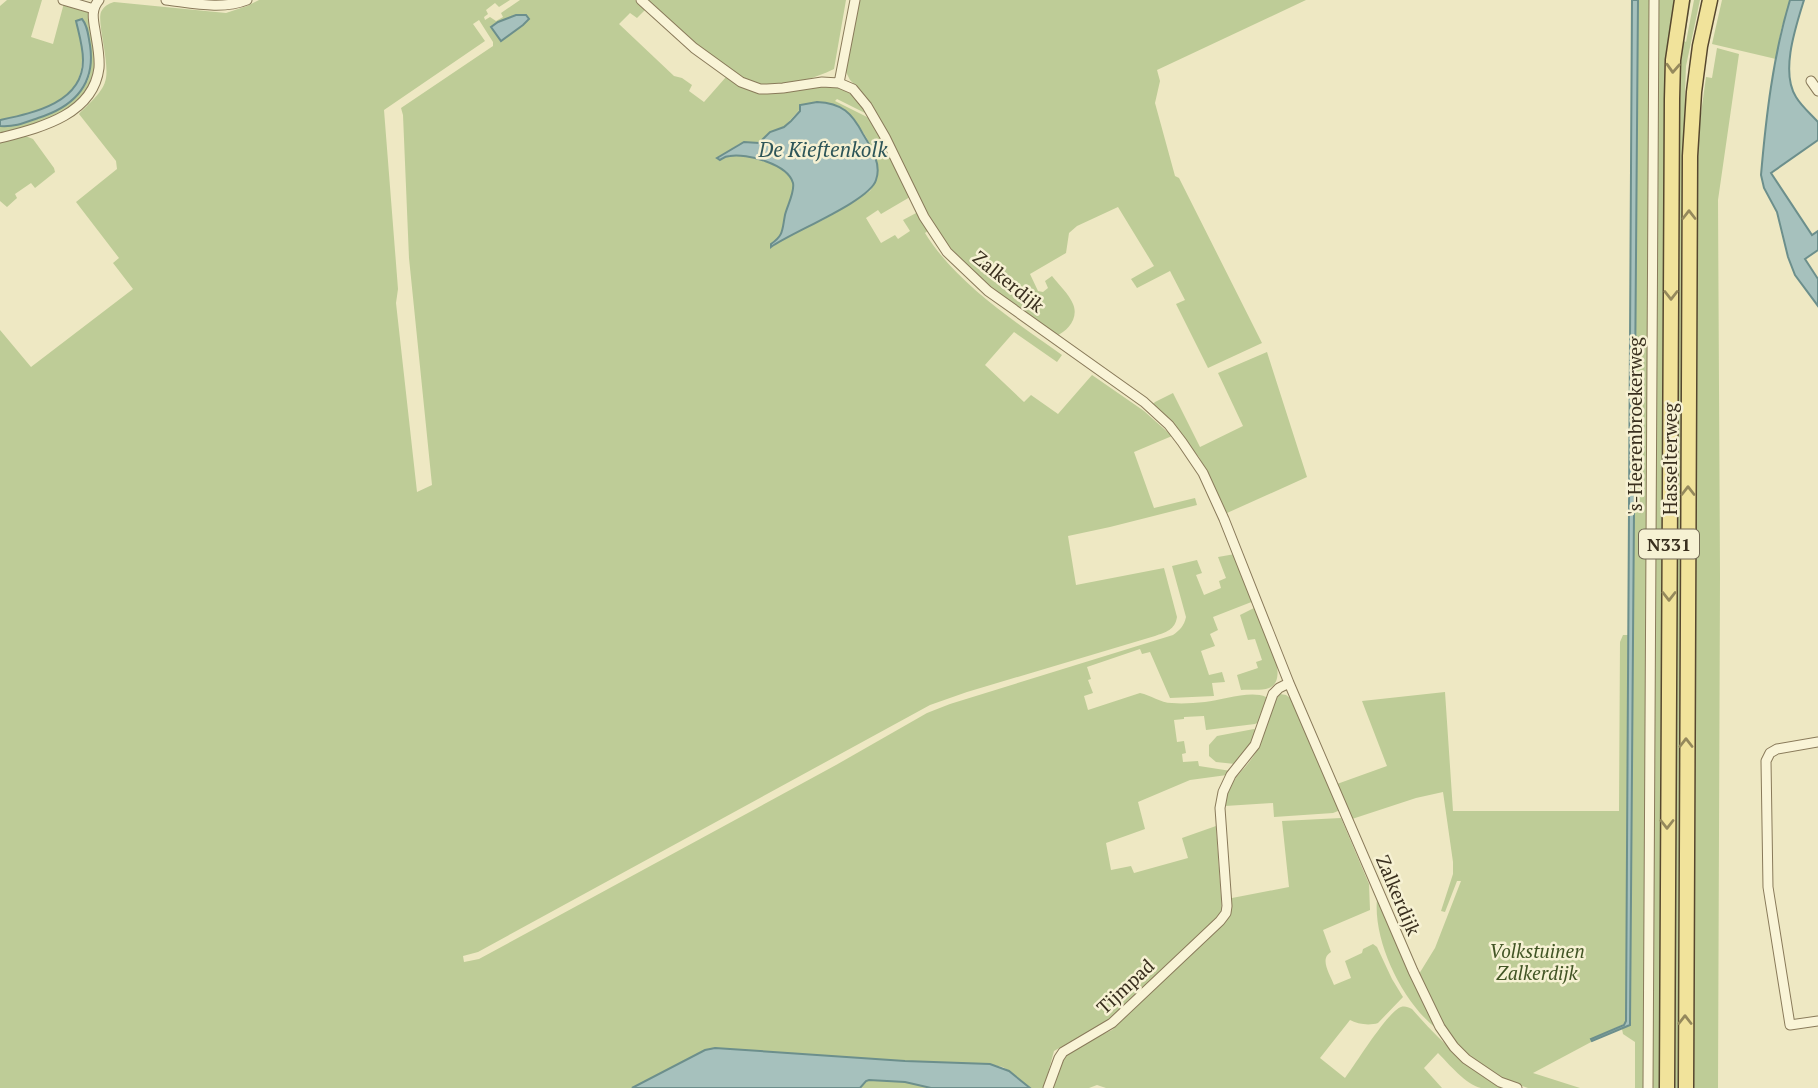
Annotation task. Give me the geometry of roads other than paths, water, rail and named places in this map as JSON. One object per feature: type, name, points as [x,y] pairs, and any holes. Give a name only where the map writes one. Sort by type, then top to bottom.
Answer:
[{"type":"main road","name":"Hasselterweg","points":[[1667,1088],[1672,99],[1682,0]]},
{"type":"main road","name":"Hasselterweg","points":[[1686,1088],[1690,156],[1694,92],[1710,0]]},
{"type":"street","points":[[0,138],[51,124],[84,100],[94,85],[99,69],[92,15],[96,4],[63,0]]},
{"type":"street","points":[[166,0],[219,6],[247,0]]},
{"type":"street","points":[[640,0],[694,48],[741,82],[760,89],[822,82],[839,83],[855,0]]},
{"type":"street","name":"'s-Heerenbroekerweg","points":[[1648,1088],[1654,0]]},
{"type":"street","points":[[1811,81],[1818,91]]},
{"type":"street","name":"Zalkerdijk","points":[[839,83],[853,89],[867,106],[933,233],[953,258],[1010,308],[1144,402],[1169,425],[1203,473],[1289,683],[1413,971],[1440,1027],[1466,1059],[1500,1082],[1517,1088]]},
{"type":"street","name":"Tijmpad","points":[[1048,1088],[1063,1052],[1112,1023],[1226,913],[1220,808],[1223,792],[1231,775],[1255,745],[1273,694],[1289,683]]},
{"type":"street","points":[[1818,742],[1777,749],[1770,753],[1766,761],[1768,887],[1790,1025],[1818,1021]]},
{"type":"water","points":[[1632,0],[1638,0],[1630,1025],[1592,1041],[1591,1039],[1624,1025],[1626,1021]]},
{"type":"water","points":[[1790,0],[1804,0],[1789,62],[1791,87],[1798,101],[1818,122],[1818,140],[1771,173],[1812,235],[1818,231],[1818,250],[1805,259],[1818,279],[1818,306],[1795,275],[1777,212],[1764,188],[1761,175],[1771,87]]},
{"type":"water","points":[[516,15],[526,15],[529,19],[501,41],[491,27]]},
{"type":"water","points":[[82,19],[88,31],[91,59],[85,83],[79,92],[62,108],[51,113],[19,124],[0,126],[0,120],[54,104],[75,87],[81,75],[83,60],[76,21]]},
{"type":"water","name":"De Kieftenkolk","points":[[817,102],[840,107],[855,120],[875,156],[878,168],[876,180],[871,188],[846,206],[771,247],[782,232],[792,195],[793,183],[790,176],[775,165],[756,158],[717,158],[744,142],[759,143],[770,132],[791,121],[800,111],[800,105]]},
{"type":"water","points":[[715,1048],[990,1064],[1009,1071],[1030,1088],[931,1088],[905,1082],[869,1080],[860,1088],[632,1088],[705,1050]]},
{"type":"park label","name":"Volkstuinen Zalkerdijk","points":[[1537,961]]}]
